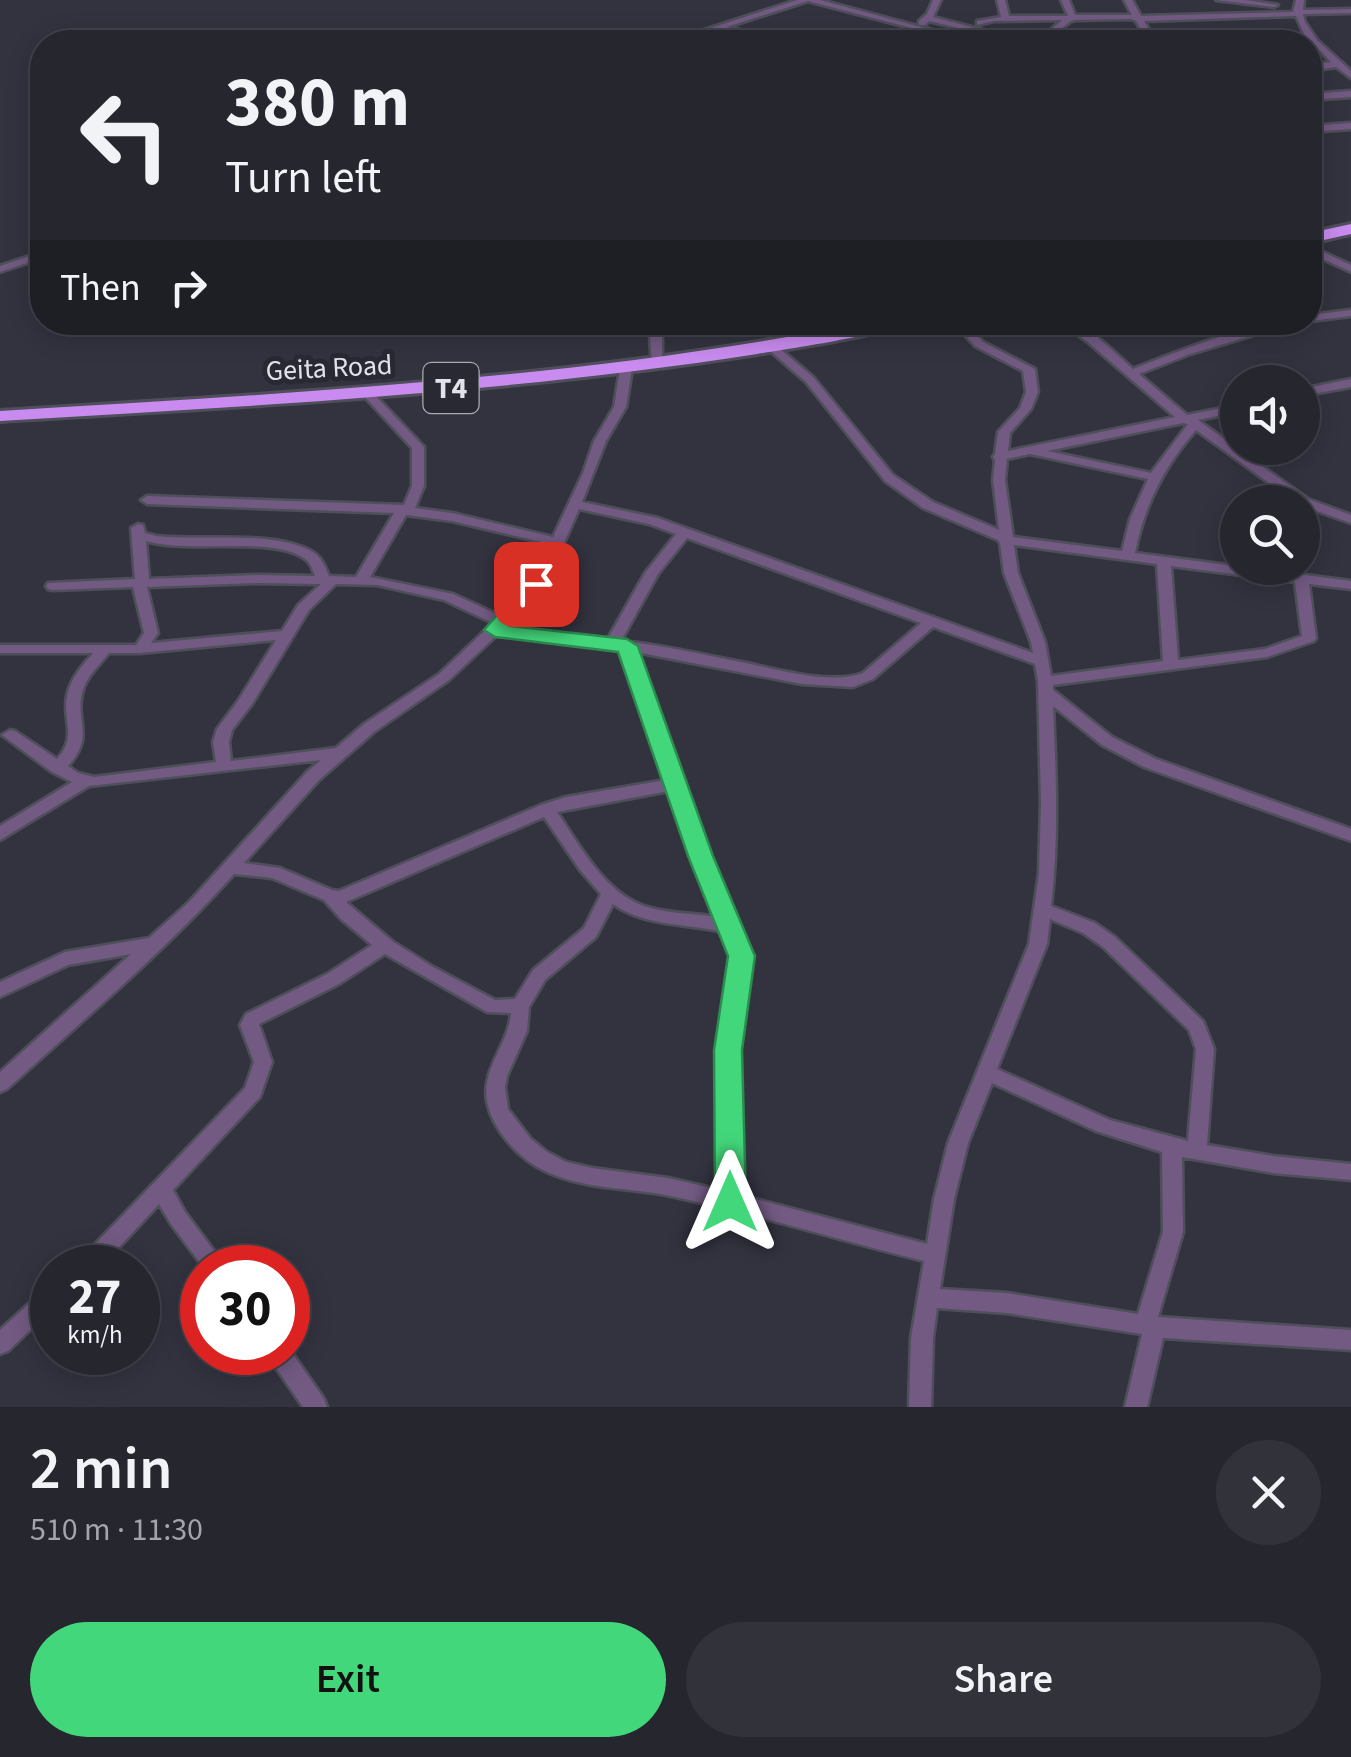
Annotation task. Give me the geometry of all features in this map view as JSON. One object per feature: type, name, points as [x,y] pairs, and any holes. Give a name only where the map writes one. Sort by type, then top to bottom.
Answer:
[{"type":"highway","points":[[1322,235],[1351,229]]},
{"type":"highway","name":"Geita Road","points":[[0,416],[368,394],[626,369],[773,348],[811,335]]},
{"type":"street","points":[[713,30],[808,0],[919,30]]},
{"type":"street","points":[[914,28],[928,18],[938,0]]},
{"type":"street","points":[[1001,0],[1006,19]]},
{"type":"street","points":[[1066,0],[1071,19]]},
{"type":"street","points":[[1128,0],[1143,30]]},
{"type":"street","points":[[1220,0],[1351,11]]},
{"type":"street","points":[[980,24],[1006,19],[1135,18],[1298,9]]},
{"type":"street","points":[[928,18],[976,30]]},
{"type":"street","points":[[1057,30],[1071,19]]},
{"type":"street","points":[[720,28],[729,30]]},
{"type":"street","points":[[1322,49],[1351,75]]},
{"type":"street","points":[[1322,66],[1351,62]]},
{"type":"street","points":[[1322,96],[1351,94]]},
{"type":"street","points":[[1322,128],[1351,126]]},
{"type":"street","points":[[1322,254],[1351,269]]},
{"type":"street","points":[[0,269],[30,259]]},
{"type":"street","points":[[1322,316],[1350,313]]},
{"type":"street","points":[[655,335],[658,365]]},
{"type":"street","points":[[921,1407],[922,1338],[958,1143],[1038,944],[1049,803],[1046,687],[1011,572],[1004,538],[998,457],[1004,432],[1025,409],[1033,379],[1029,370],[979,344],[970,335]]},
{"type":"street","points":[[1082,335],[1190,421],[1303,502],[1351,520]]},
{"type":"street","points":[[1132,373],[1186,352],[1249,335]]},
{"type":"street","points":[[773,348],[810,380],[889,478],[928,506],[1004,538],[1220,569]]},
{"type":"street","points":[[0,1084],[156,943],[313,776],[444,677],[524,602],[558,542],[600,440],[620,407],[626,369]]},
{"type":"street","points":[[1320,390],[1351,383]]},
{"type":"street","points":[[361,580],[418,486],[418,447],[368,394]]},
{"type":"street","points":[[998,457],[1220,413]]},
{"type":"street","points":[[1128,557],[1134,520],[1154,478],[1190,421]]},
{"type":"street","points":[[1024,450],[1154,478]]},
{"type":"street","points":[[147,500],[343,504],[405,510],[558,542]]},
{"type":"street","points":[[575,504],[631,514],[1041,662]]},
{"type":"street","points":[[140,649],[152,632],[140,582],[138,532],[163,542],[215,541],[302,552],[328,580]]},
{"type":"street","points":[[684,532],[652,573],[619,645],[742,956],[728,1050],[730,1202]]},
{"type":"street","points":[[1164,562],[1171,666]]},
{"type":"street","points":[[53,586],[328,580],[406,585],[438,594],[499,626],[802,679],[853,682],[868,676],[929,623]]},
{"type":"street","points":[[224,767],[224,729],[244,704],[284,635],[328,580]]},
{"type":"street","points":[[1320,582],[1351,585]]},
{"type":"street","points":[[1046,687],[1267,654],[1306,641],[1308,605],[1303,585]]},
{"type":"street","points":[[0,649],[103,651],[284,635]]},
{"type":"street","points":[[58,768],[75,748],[78,738],[75,692],[103,651]]},
{"type":"street","points":[[1046,687],[1107,740],[1150,763],[1351,835]]},
{"type":"street","points":[[10,735],[58,768],[86,781],[120,782],[340,753]]},
{"type":"street","points":[[0,834],[86,781]]},
{"type":"street","points":[[330,896],[355,894],[547,810],[599,796],[676,784]]},
{"type":"street","points":[[547,810],[610,893],[633,910],[697,918],[730,928]]},
{"type":"street","points":[[229,867],[274,872],[330,896],[356,926],[384,946],[494,1007],[520,1006]]},
{"type":"street","points":[[610,893],[590,932],[530,984],[520,1006],[521,1028],[495,1084],[496,1103],[524,1148],[572,1173],[664,1186],[936,1255]]},
{"type":"street","points":[[1042,909],[1089,928],[1109,942],[1197,1026],[1204,1048],[1197,1149]]},
{"type":"street","points":[[0,990],[65,959],[156,943]]},
{"type":"street","points":[[108,1245],[253,1092],[263,1062],[248,1025],[252,1018],[333,979],[384,946]]},
{"type":"street","points":[[986,1072],[1143,1139],[1351,1172]]},
{"type":"street","points":[[1136,1407],[1150,1326],[1174,1232],[1172,1144]]},
{"type":"street","points":[[161,1189],[199,1245]]},
{"type":"street","points":[[929,1298],[1007,1303],[1150,1326],[1351,1340]]},
{"type":"street","points":[[0,1344],[30,1316]]},
{"type":"street","points":[[294,1375],[316,1407]]},
{"type":"route","points":[[536,584],[524,602],[495,630],[627,646],[700,856],[742,956],[728,1050],[730,1202]]}]
